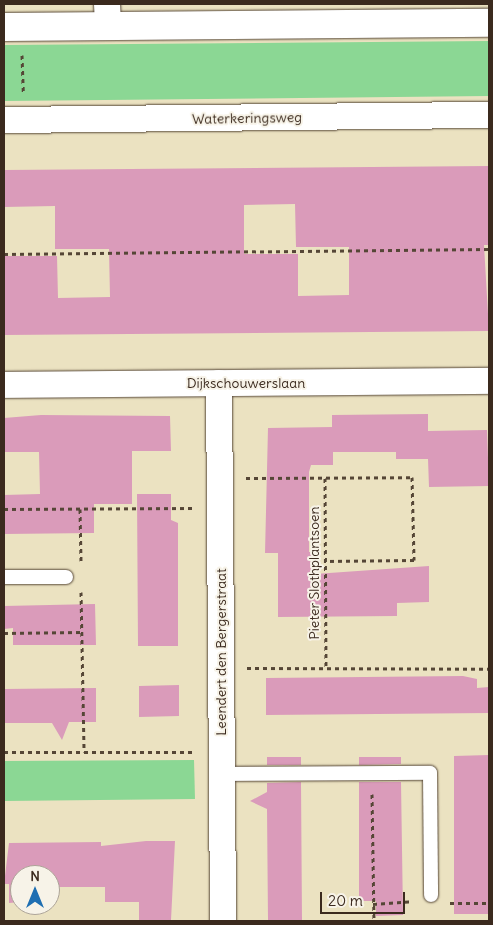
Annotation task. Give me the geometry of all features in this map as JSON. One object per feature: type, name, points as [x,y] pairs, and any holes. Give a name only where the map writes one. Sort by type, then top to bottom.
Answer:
[{"type":"street","points":[[13,27],[108,15],[489,22]]},
{"type":"street","name":"Waterkeringsweg","points":[[14,120],[489,115]]},
{"type":"street","name":"Dijkschouwerslaan","points":[[4,385],[489,382]]},
{"type":"street","name":"Leendert den Bergerstraat","points":[[219,383],[223,921]]},
{"type":"lane","points":[[4,577],[66,576]]},
{"type":"lane","points":[[222,763],[372,774],[430,773],[431,895]]},
{"type":"path","points":[[13,27],[14,120]]},
{"type":"path","points":[[4,254],[489,249]]},
{"type":"path","points":[[220,478],[412,477],[414,560],[325,561]]},
{"type":"path","name":"Pieter Slothplantsoen","points":[[325,478],[326,668]]},
{"type":"path","points":[[4,509],[220,508]]},
{"type":"path","points":[[80,509],[84,752]]},
{"type":"path","points":[[66,576],[81,576]]},
{"type":"path","points":[[4,633],[82,632]]},
{"type":"path","points":[[221,668],[489,669]]},
{"type":"path","points":[[4,752],[84,752],[222,763]]},
{"type":"path","points":[[372,774],[374,921]]},
{"type":"path","points":[[374,904],[407,904],[431,895],[447,903],[489,903]]},
{"type":"green space","points":[[489,41],[489,96],[4,101],[4,45]]},
{"type":"green space","points":[[194,760],[195,799],[4,801],[4,761]]},
{"type":"building","points":[[489,166],[489,245],[484,245],[489,331],[4,335],[4,256],[57,256],[58,298],[110,297],[109,249],[55,249],[55,206],[4,207],[4,170]],"holes":[[[295,204],[296,247],[349,247],[349,295],[298,296],[298,254],[244,254],[244,205]]]},
{"type":"building","points":[[428,414],[428,431],[487,430],[489,486],[429,487],[428,459],[396,459],[396,452],[333,452],[333,465],[311,465],[309,472],[309,552],[314,552],[315,574],[429,566],[429,602],[397,603],[397,616],[278,617],[278,553],[265,553],[268,428],[332,427],[332,415]]},
{"type":"building","points":[[41,415],[170,416],[171,451],[132,451],[132,504],[94,504],[94,533],[4,534],[4,495],[40,494],[39,452],[4,452],[4,418]]},
{"type":"building","points":[[137,494],[171,494],[171,520],[178,523],[178,646],[138,646]]},
{"type":"building","points":[[95,604],[96,645],[13,645],[13,628],[4,629],[4,606]]},
{"type":"building","points":[[463,676],[477,679],[477,688],[489,687],[489,713],[266,715],[266,678]]},
{"type":"building","points":[[179,685],[179,716],[139,717],[139,686]]},
{"type":"building","points":[[96,688],[96,722],[69,722],[62,740],[52,723],[4,723],[4,689]]},
{"type":"building","points":[[489,755],[489,914],[454,914],[454,756]]},
{"type":"building","points":[[267,757],[301,757],[301,765],[267,765]]},
{"type":"building","points":[[359,757],[401,757],[401,764],[359,765]]},
{"type":"building","points":[[301,782],[302,921],[268,921],[267,809],[250,801],[267,792],[267,783]]},
{"type":"building","points":[[359,782],[401,782],[403,915],[376,916],[376,901],[359,901]]},
{"type":"building","points":[[146,841],[175,841],[171,920],[139,920],[139,902],[105,902],[105,887],[60,887],[60,865],[10,865],[9,903],[9,884],[4,884],[9,843],[101,842],[101,846]]}]
